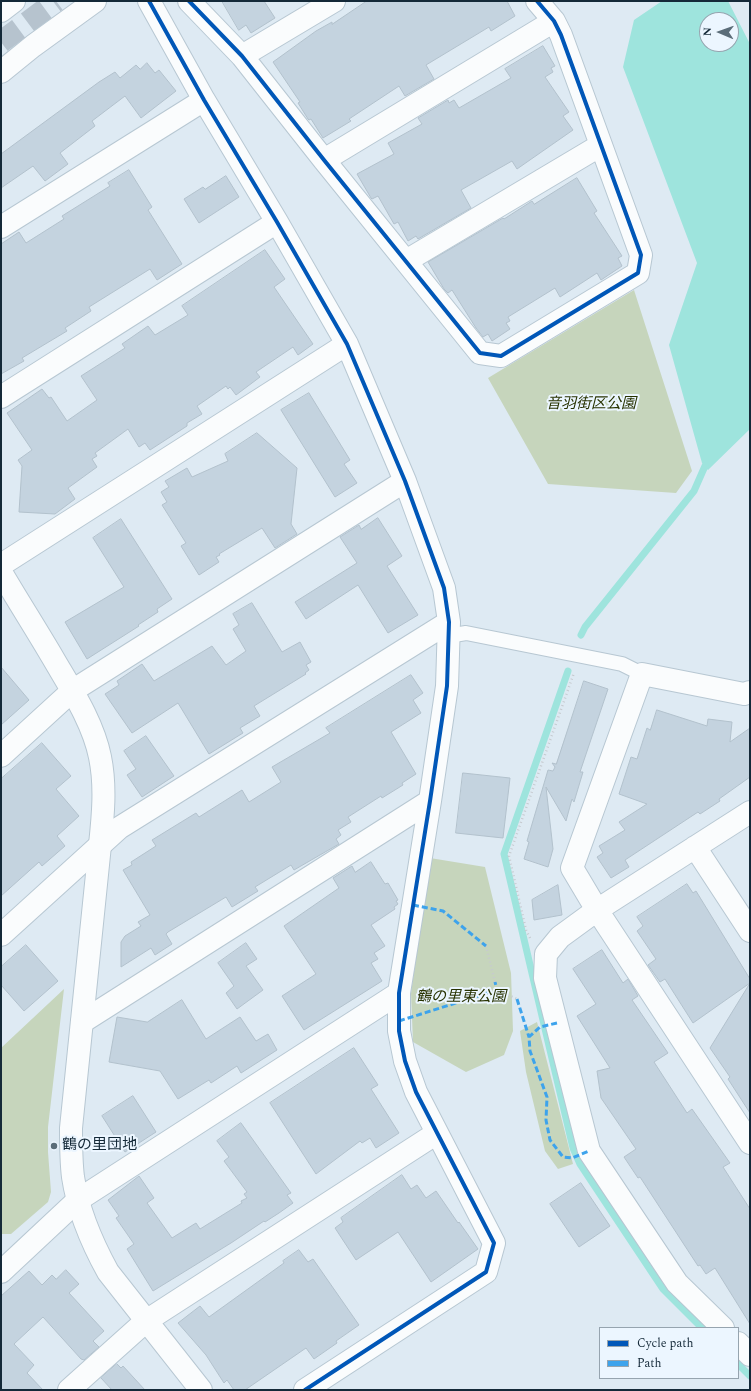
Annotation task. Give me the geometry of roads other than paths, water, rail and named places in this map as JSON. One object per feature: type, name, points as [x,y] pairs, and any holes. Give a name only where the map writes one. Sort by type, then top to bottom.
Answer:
[{"type":"street","points":[[1,11],[14,1]]},
{"type":"street","points":[[1,72],[33,46],[95,1]]},
{"type":"street","points":[[149,1],[204,100],[277,222],[347,344],[405,481],[444,588],[449,629],[446,686],[430,801],[399,992],[399,1031],[405,1061],[416,1092],[494,1243],[486,1272],[305,1390]]},
{"type":"street","points":[[189,1],[242,56],[480,353],[501,356],[638,273],[641,255],[561,35],[554,21],[537,1]]},
{"type":"street","points":[[242,56],[334,1]]},
{"type":"street","points":[[324,160],[554,21]]},
{"type":"street","points":[[1,227],[204,100]]},
{"type":"street","points":[[406,261],[601,145]]},
{"type":"street","points":[[1,397],[277,222]]},
{"type":"street","points":[[1,566],[347,344]]},
{"type":"street","points":[[1,756],[72,691],[405,481]]},
{"type":"street","points":[[1,572],[72,691],[94,734],[103,777],[104,806],[72,1128],[71,1156],[78,1200],[98,1255],[105,1266],[146,1321],[201,1390]]},
{"type":"street","points":[[1,935],[119,828],[449,629]]},
{"type":"street","points":[[750,692],[744,694],[642,674],[572,868],[597,910],[750,1143]]},
{"type":"street","points":[[82,1022],[430,801]]},
{"type":"street","points":[[722,1327],[677,1283],[589,1151],[545,978],[546,954],[560,937],[597,910],[750,812]]},
{"type":"street","points":[[695,847],[750,931]]},
{"type":"street","points":[[2,1267],[78,1200],[399,992]]},
{"type":"street","points":[[70,1390],[146,1321],[437,1134]]},
{"type":"street","points":[[739,1344],[750,1355]]},
{"type":"lane","points":[[449,629],[622,664],[642,674]]},
{"type":"waterway","points":[[581,635],[585,627],[694,491],[705,466]]},
{"type":"waterway","points":[[568,671],[504,854],[573,1148],[580,1164],[663,1289],[701,1327]]},
{"type":"waterway","points":[[739,1365],[750,1376]]},
{"type":"tunnel","points":[[1,42],[56,1]]},
{"type":"place","name":"鶴の里団地","points":[[54,1146]]},
{"type":"park label","name":"音羽街区公園","points":[[591,405]]},
{"type":"park label","name":"鶴の里東公園","points":[[461,998]]}]
